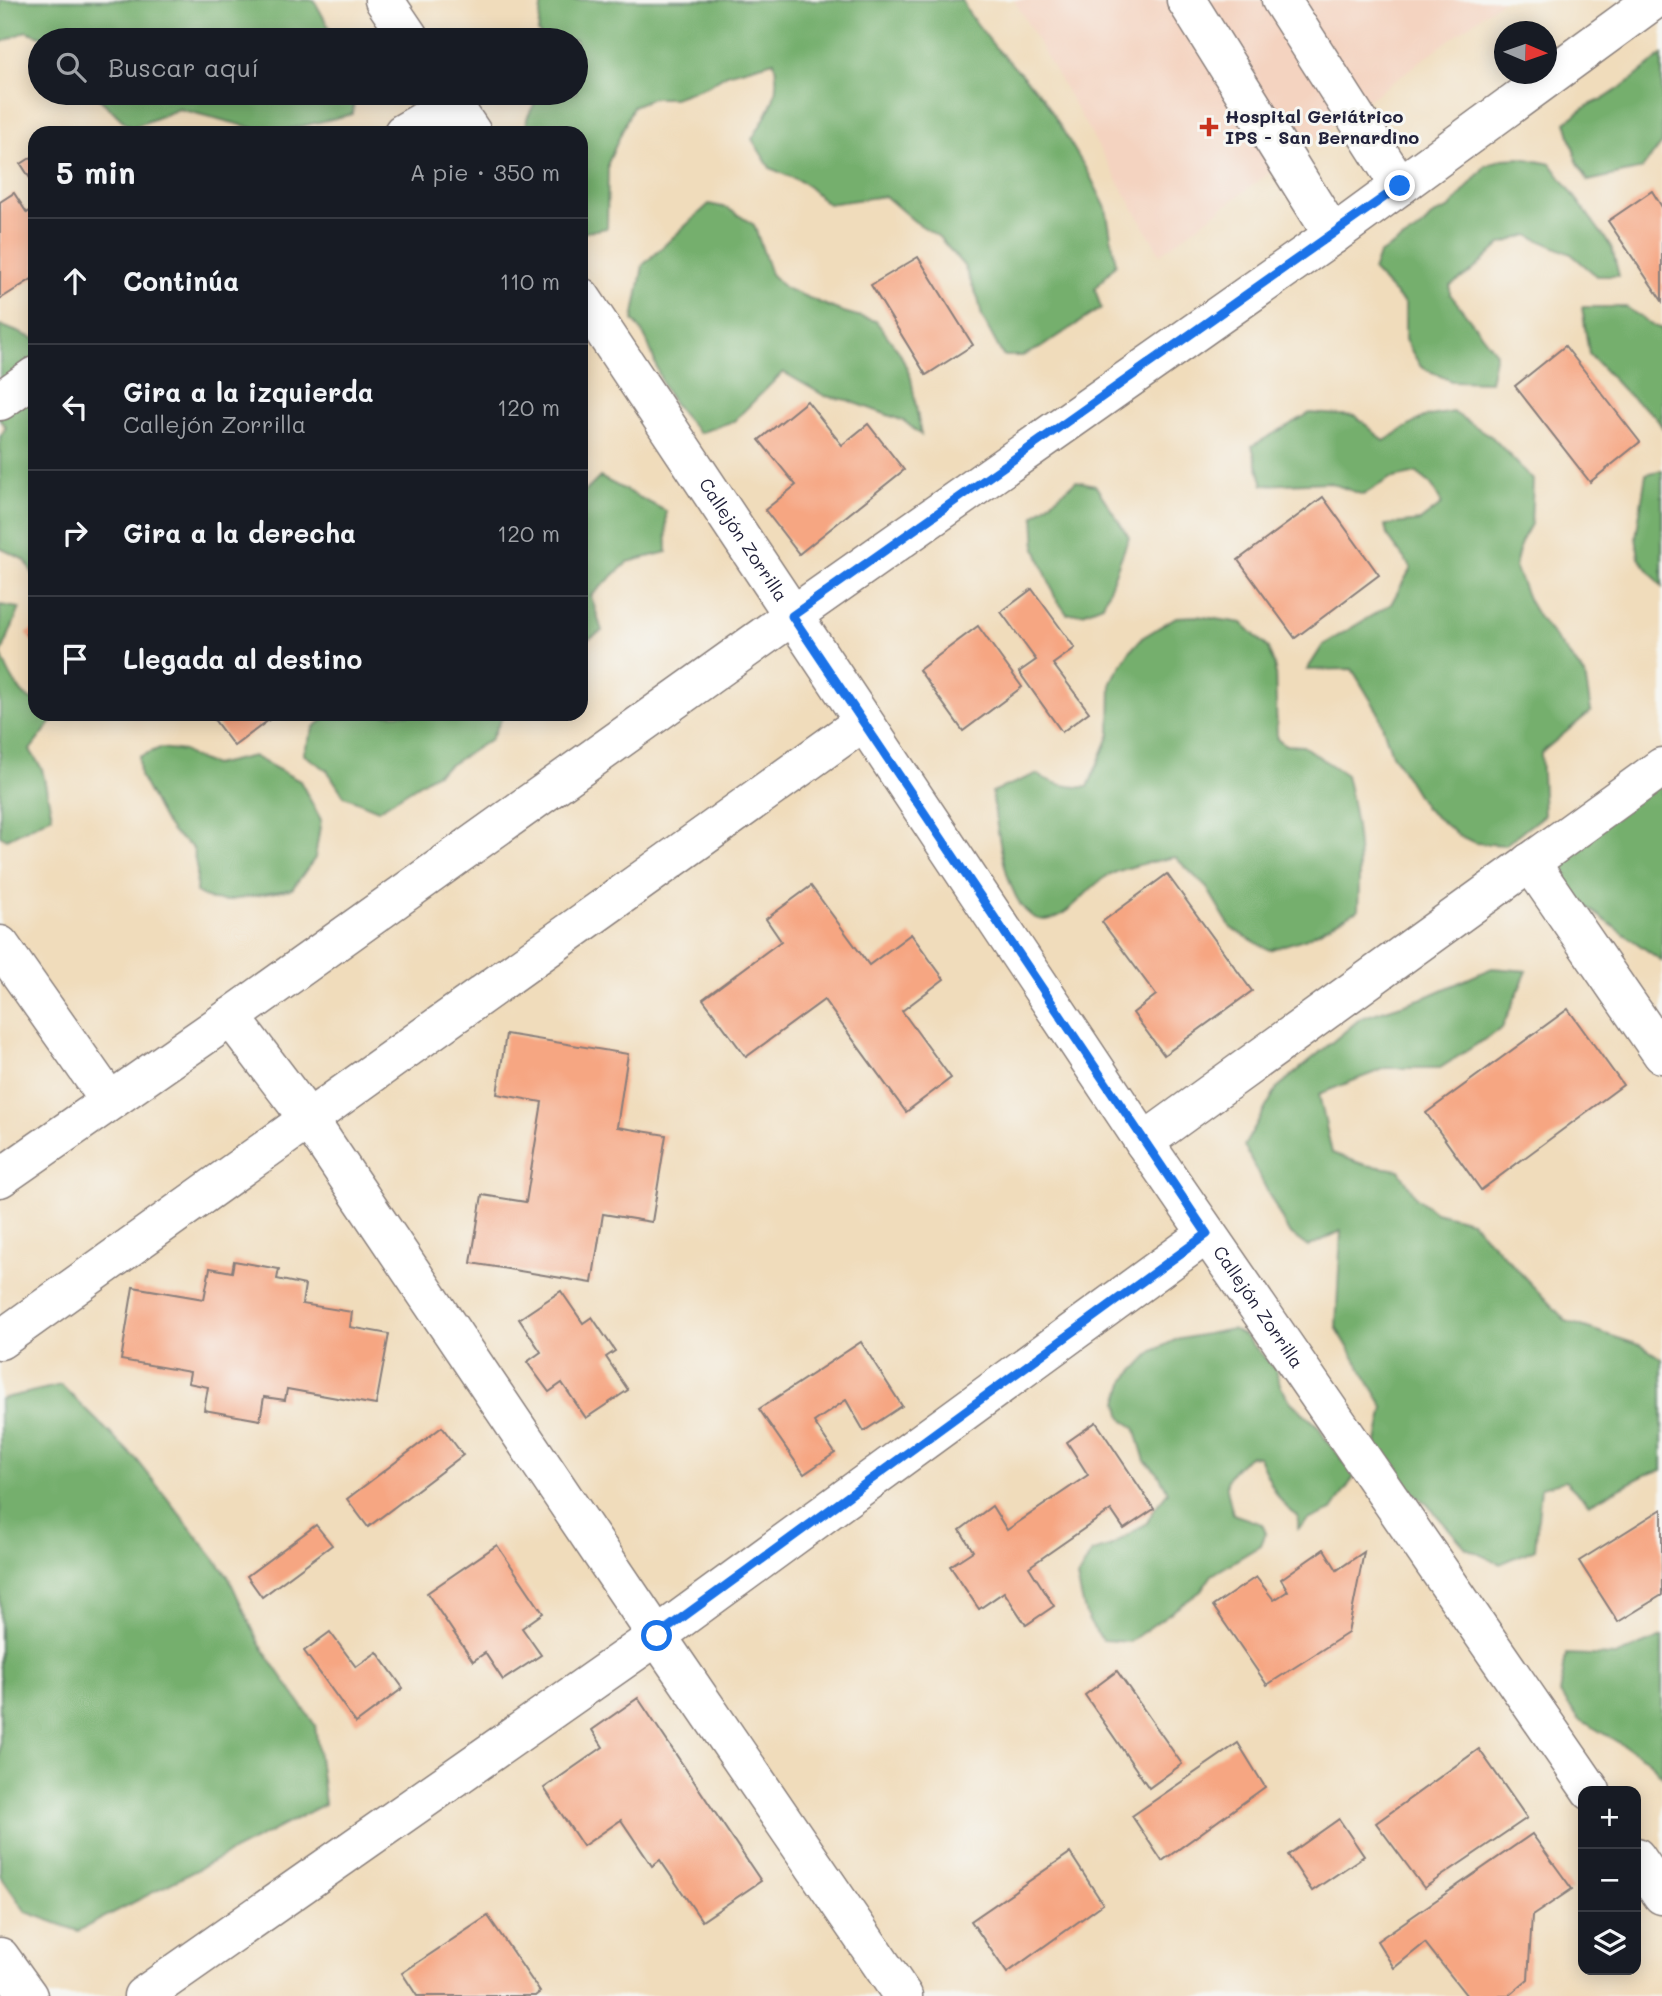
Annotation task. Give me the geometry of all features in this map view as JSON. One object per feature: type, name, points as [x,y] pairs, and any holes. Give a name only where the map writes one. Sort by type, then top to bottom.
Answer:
[{"type":"street","points":[[384,0],[403,28]]},
{"type":"street","points":[[1186,0],[1333,235]]},
{"type":"street","points":[[1281,0],[1400,186]]},
{"type":"street","points":[[0,1178],[1333,235],[1654,0]]},
{"type":"street","points":[[419,126],[457,110]]},
{"type":"street","name":"Callejón Zorrilla","points":[[588,309],[1144,1142],[1588,1786]]},
{"type":"street","points":[[0,401],[28,381]]},
{"type":"street","points":[[0,1340],[307,1117],[863,722]]},
{"type":"street","points":[[1144,1142],[1662,767]]},
{"type":"street","points":[[1530,862],[1662,1054]]},
{"type":"street","points":[[0,945],[110,1100]]},
{"type":"street","points":[[231,1017],[307,1117],[902,1996]]},
{"type":"street","points":[[143,1996],[657,1636],[1207,1234]]},
{"type":"street","points":[[1641,1864],[1662,1895]]},
{"type":"street","points":[[0,1957],[28,1996]]},
{"type":"shaded area","name":"Hospital Geriátrico IPS - San Bernardino","points":[[1014,0],[1503,0],[1160,254]]},
{"type":"green space","points":[[0,0],[314,0],[329,28],[28,28],[28,32],[0,43]]},
{"type":"green space","points":[[542,0],[962,0],[995,47],[1043,97],[1106,208],[1116,264],[1095,289],[1101,308],[1040,348],[1022,356],[1003,356],[982,317],[978,298],[964,266],[939,237],[914,221],[885,196],[828,204],[804,183],[770,168],[752,139],[769,111],[775,93],[774,61],[727,74],[709,85],[674,98],[652,98],[633,106],[608,163],[607,228],[588,232],[588,126],[526,126],[527,118],[534,105],[588,105],[588,28],[538,28]]},
{"type":"green space","points":[[1662,55],[1662,143],[1642,169],[1588,181],[1577,161],[1566,122],[1587,106],[1629,82]]},
{"type":"green space","points":[[106,105],[353,105],[353,114],[302,126],[246,126],[179,109],[136,126],[129,126]]},
{"type":"green space","points":[[1521,158],[1551,164],[1612,248],[1619,276],[1597,276],[1571,254],[1528,235],[1501,244],[1471,272],[1450,286],[1450,294],[1496,353],[1490,382],[1451,381],[1421,367],[1405,340],[1405,304],[1373,271],[1379,254],[1420,229],[1433,215],[1450,208],[1485,166],[1502,159]]},
{"type":"green space","points":[[709,204],[727,208],[754,225],[771,274],[785,288],[840,311],[876,321],[900,353],[911,378],[921,435],[904,421],[847,400],[825,396],[783,372],[734,421],[699,433],[666,392],[648,343],[633,320],[643,265]]},
{"type":"green space","points":[[1582,307],[1626,307],[1662,329],[1662,427],[1655,416],[1626,393],[1589,354]]},
{"type":"green space","points":[[0,325],[28,336],[28,565],[25,560],[0,548],[0,437],[6,427],[0,420]]},
{"type":"green space","points":[[1453,412],[1492,437],[1533,480],[1531,524],[1521,542],[1515,566],[1539,618],[1585,675],[1591,711],[1541,753],[1544,815],[1505,845],[1475,843],[1458,835],[1425,808],[1391,752],[1378,712],[1352,669],[1307,670],[1323,645],[1391,604],[1411,568],[1387,535],[1385,525],[1420,521],[1442,504],[1431,484],[1417,473],[1389,479],[1363,495],[1328,482],[1263,485],[1252,446],[1310,413],[1356,416],[1384,441],[1424,417]]},
{"type":"green space","points":[[1662,470],[1662,587],[1639,558],[1636,537],[1646,474]]},
{"type":"green space","points":[[600,477],[666,511],[667,552],[628,562],[591,596],[602,631],[588,639],[588,489]]},
{"type":"green space","points":[[1076,481],[1095,485],[1129,537],[1103,605],[1083,613],[1067,614],[1055,597],[1036,549],[1034,516]]},
{"type":"green space","points":[[0,605],[20,608],[1,654],[18,688],[28,697],[28,721],[52,721],[30,750],[42,769],[52,816],[7,839],[0,835]]},
{"type":"green space","points":[[1197,616],[1242,623],[1268,648],[1275,667],[1277,739],[1285,745],[1303,746],[1346,775],[1358,842],[1358,910],[1307,938],[1269,950],[1231,928],[1207,888],[1175,857],[1107,876],[1061,915],[1042,920],[1028,913],[1016,897],[1008,876],[992,792],[1036,774],[1061,785],[1088,787],[1110,734],[1111,682],[1129,652],[1142,638],[1176,617]]},
{"type":"green space","points":[[322,721],[500,721],[491,739],[378,810],[344,796],[327,770],[303,754],[314,727]]},
{"type":"green space","points":[[160,748],[184,751],[214,765],[253,756],[300,781],[321,820],[315,858],[292,889],[226,901],[211,900],[196,892],[197,871],[193,848],[173,833],[140,776],[139,757]]},
{"type":"green space","points":[[1662,757],[1662,961],[1574,898],[1552,869]]},
{"type":"green space","points":[[1492,968],[1527,971],[1502,1028],[1440,1068],[1386,1068],[1319,1094],[1332,1153],[1365,1165],[1399,1170],[1416,1197],[1435,1212],[1471,1221],[1566,1321],[1642,1346],[1662,1359],[1662,1470],[1645,1475],[1589,1504],[1565,1481],[1541,1487],[1535,1549],[1500,1564],[1466,1548],[1427,1504],[1399,1482],[1375,1451],[1384,1407],[1336,1327],[1341,1231],[1308,1247],[1289,1233],[1244,1146],[1277,1088],[1361,1018],[1426,997]]},
{"type":"green space","points":[[1232,1329],[1246,1337],[1275,1369],[1281,1387],[1291,1402],[1319,1427],[1327,1442],[1356,1474],[1332,1510],[1308,1520],[1298,1529],[1298,1516],[1279,1498],[1259,1457],[1249,1456],[1233,1470],[1227,1487],[1233,1514],[1262,1524],[1266,1533],[1261,1545],[1212,1575],[1201,1591],[1129,1642],[1103,1640],[1087,1618],[1077,1578],[1092,1552],[1109,1547],[1147,1523],[1168,1492],[1158,1473],[1145,1461],[1135,1428],[1122,1418],[1118,1402],[1125,1380],[1153,1351],[1175,1340]]},
{"type":"green space","points":[[61,1385],[137,1460],[228,1576],[259,1643],[315,1725],[325,1804],[78,1931],[26,1912],[0,1875],[0,1399]]},
{"type":"green space","points":[[1662,1637],[1662,1776],[1648,1760],[1579,1719],[1560,1694],[1566,1654],[1615,1656]]},
{"type":"building","points":[[28,160],[28,175],[21,164]]},
{"type":"building","points":[[1652,191],[1662,207],[1662,301],[1608,221]]},
{"type":"building","points":[[14,193],[28,212],[28,281],[0,299],[0,202]]},
{"type":"building","points":[[918,257],[973,345],[926,375],[871,285]]},
{"type":"building","points":[[1565,346],[1640,442],[1590,482],[1515,386]]},
{"type":"building","points":[[807,401],[842,445],[868,424],[904,470],[799,554],[765,510],[796,485],[759,440]]},
{"type":"building","points":[[1323,497],[1379,575],[1295,638],[1238,560]]},
{"type":"building","points":[[1032,589],[1075,648],[1053,664],[1089,712],[1062,732],[1019,672],[1036,660],[1001,612]]},
{"type":"building","points":[[978,626],[1022,687],[963,731],[919,670]]},
{"type":"building","points":[[215,721],[268,721],[234,746]]},
{"type":"building","points":[[1167,874],[1252,991],[1164,1055],[1133,1013],[1156,995],[1102,922]]},
{"type":"building","points":[[811,886],[869,965],[911,934],[944,979],[902,1011],[951,1078],[906,1112],[824,1000],[746,1057],[703,999],[781,941],[766,919]]},
{"type":"building","points":[[1568,1009],[1623,1085],[1481,1190],[1426,1113]]},
{"type":"building","points":[[506,1034],[628,1054],[617,1127],[666,1135],[652,1222],[603,1214],[592,1283],[471,1263],[482,1195],[526,1202],[542,1102],[497,1094]]},
{"type":"building","points":[[234,1261],[279,1269],[277,1279],[305,1285],[302,1304],[352,1312],[350,1327],[389,1334],[376,1405],[287,1389],[285,1400],[264,1397],[260,1420],[204,1410],[208,1387],[188,1383],[190,1372],[121,1360],[133,1287],[204,1299],[210,1268],[232,1272]]},
{"type":"building","points":[[561,1291],[583,1323],[592,1317],[615,1351],[606,1357],[628,1390],[586,1418],[562,1383],[549,1392],[527,1362],[541,1352],[519,1319]]},
{"type":"building","points":[[861,1342],[902,1406],[864,1431],[846,1400],[814,1422],[835,1453],[804,1474],[759,1409]]},
{"type":"building","points":[[1096,1422],[1154,1509],[1124,1529],[1111,1510],[1029,1567],[1054,1606],[1026,1625],[1004,1592],[979,1609],[950,1566],[973,1551],[960,1530],[992,1506],[1007,1530],[1088,1475],[1067,1442]]},
{"type":"building","points":[[442,1427],[463,1455],[368,1527],[347,1499]]},
{"type":"building","points":[[1662,1509],[1662,1595],[1618,1622],[1579,1561]]},
{"type":"building","points":[[316,1525],[332,1545],[262,1597],[247,1576]]},
{"type":"building","points":[[497,1545],[543,1613],[522,1628],[541,1655],[503,1680],[485,1653],[473,1661],[427,1593]]},
{"type":"building","points":[[1324,1549],[1337,1570],[1364,1552],[1348,1633],[1267,1685],[1213,1606],[1256,1577],[1274,1600],[1288,1591],[1281,1579]]},
{"type":"building","points":[[330,1632],[356,1667],[377,1652],[403,1688],[356,1723],[304,1651]]},
{"type":"building","points":[[1117,1671],[1182,1764],[1149,1788],[1085,1695]]},
{"type":"building","points":[[638,1698],[761,1881],[702,1921],[660,1860],[652,1866],[621,1820],[583,1846],[544,1788],[603,1747],[592,1730]]},
{"type":"building","points":[[1238,1743],[1265,1787],[1162,1861],[1132,1816]]},
{"type":"building","points":[[1479,1749],[1527,1818],[1424,1888],[1376,1823]]},
{"type":"building","points":[[1339,1819],[1364,1856],[1312,1891],[1288,1855]]},
{"type":"building","points":[[1532,1834],[1572,1889],[1532,1916],[1528,1979],[1508,1996],[1467,1996],[1425,1943],[1394,1968],[1377,1941]]},
{"type":"building","points":[[1070,1853],[1103,1904],[1007,1973],[971,1921]]},
{"type":"building","points":[[488,1916],[540,1992],[535,1996],[417,1996],[402,1973]]},
{"type":"place","name":"Hospital Geriátrico IPS - San Bernardino","points":[[1209,127]]},
{"type":"route","points":[[657,1636],[1207,1234],[792,616],[1400,186]]}]
